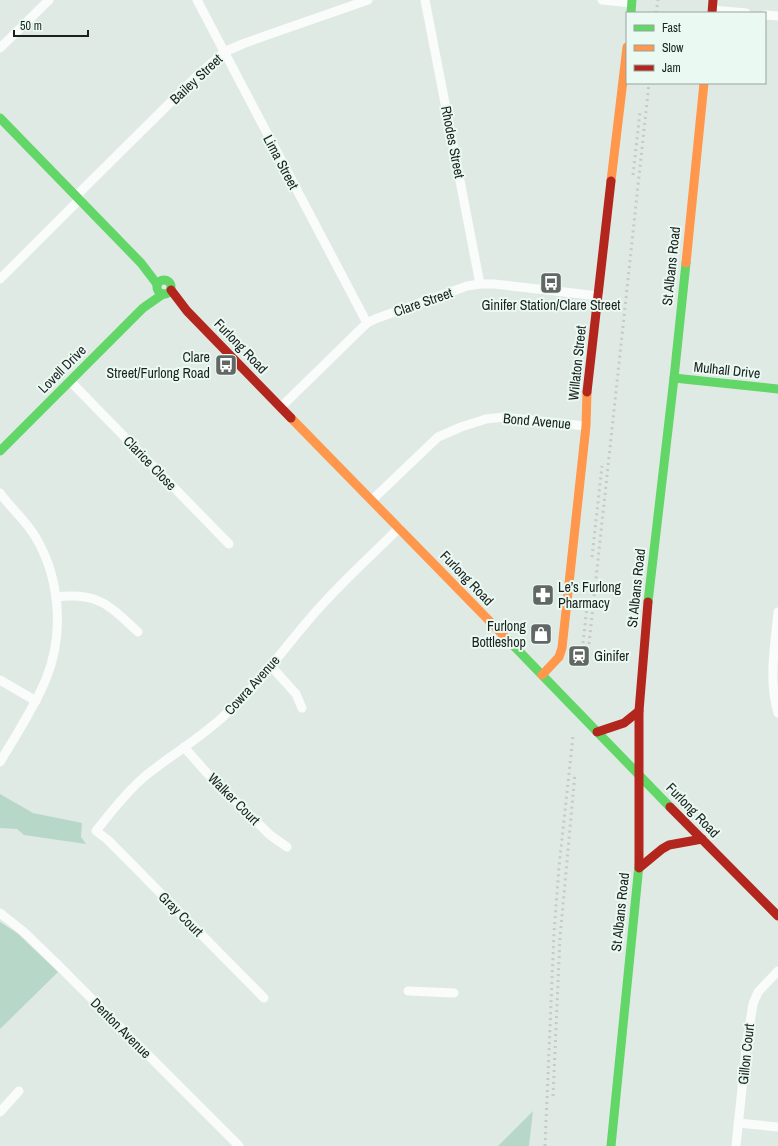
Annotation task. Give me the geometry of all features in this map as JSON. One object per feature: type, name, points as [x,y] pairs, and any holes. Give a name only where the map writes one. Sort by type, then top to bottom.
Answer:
[{"type":"main road","points":[[712,11],[713,0]]},
{"type":"main road","points":[[631,12],[632,2]]},
{"type":"main road","name":"Willaton Street","points":[[542,675],[559,657],[562,648],[586,426],[588,381],[626,56]]},
{"type":"main road","name":"St Albans Road","points":[[611,1146],[639,868],[639,711],[646,622],[674,378],[704,84]]},
{"type":"main road","name":"Furlong Road","points":[[1,120],[141,263],[163,288],[281,406],[778,916]]},
{"type":"main road","name":"Lovell Drive","points":[[0,451],[143,308],[156,300],[163,288]]},
{"type":"main road","name":"Mulhall Drive","points":[[674,378],[778,389]]},
{"type":"main road","points":[[595,729],[624,723],[639,711]]},
{"type":"main road","points":[[639,868],[669,845],[702,839]]},
{"type":"street","points":[[0,48],[49,0]]},
{"type":"street","name":"Lima Street","points":[[197,0],[367,323]]},
{"type":"street","name":"Bailey Street","points":[[0,279],[198,75],[224,52],[244,43],[368,0]]},
{"type":"street","name":"Rhodes Street","points":[[425,0],[480,284]]},
{"type":"street","points":[[602,0],[632,2]]},
{"type":"street","points":[[712,11],[729,12]]},
{"type":"street","points":[[766,15],[778,16]]},
{"type":"street","name":"Clare Street","points":[[281,406],[367,323],[467,286],[494,284],[599,296]]},
{"type":"street","name":"Clarice Close","points":[[70,381],[229,544]]},
{"type":"street","name":"Bond Avenue","points":[[372,500],[438,437],[461,427],[486,419],[504,417],[586,426]]},
{"type":"street","points":[[0,762],[36,701],[46,679],[53,658],[56,637],[56,597],[49,566],[33,533],[1,494]]},
{"type":"street","name":"Cowra Avenue","points":[[96,831],[122,798],[143,778],[226,714],[271,666],[321,606],[399,528]]},
{"type":"street","points":[[56,597],[80,595],[93,598],[116,612],[138,632]]},
{"type":"street","points":[[778,612],[772,685],[778,713]]},
{"type":"street","points":[[271,666],[296,694],[302,708]]},
{"type":"street","points":[[0,680],[36,701]]},
{"type":"street","name":"Walker Court","points":[[184,747],[206,772],[270,835],[287,847]]},
{"type":"street","name":"Gray Court","points":[[96,831],[108,840],[264,998]]},
{"type":"street","name":"Denton Avenue","points":[[0,913],[24,932],[50,957],[239,1146]]},
{"type":"street","name":"Gillon Court","points":[[736,1146],[748,1033],[753,1004],[758,992],[778,971]]},
{"type":"street","points":[[408,991],[454,993]]},
{"type":"street","points":[[0,1112],[19,1091]]},
{"type":"street","points":[[738,1123],[778,1127]]},
{"type":"green space","points":[[0,794],[33,813],[82,823],[81,837],[86,844],[24,835],[17,829],[0,828]]},
{"type":"green space","points":[[0,922],[17,933],[58,972],[0,1029]]},
{"type":"green space","points":[[533,1111],[529,1146],[498,1146]]},
{"type":"railway","points":[[656,12],[658,0]]},
{"type":"railway","points":[[589,644],[649,84]]},
{"type":"railway","points":[[633,175],[640,112]]},
{"type":"railway","points":[[592,557],[602,466]]},
{"type":"railway","points":[[583,643],[587,607]]},
{"type":"railway","points":[[545,1146],[554,933],[559,867],[573,736]]},
{"type":"railway","points":[[553,1096],[560,938],[575,773]]},
{"type":"traffic: fast","points":[[631,12],[632,0]]},
{"type":"traffic: fast","points":[[0,118],[141,263],[157,284]]},
{"type":"traffic: fast","points":[[648,602],[686,263]]},
{"type":"traffic: fast","points":[[161,280],[167,280],[171,284],[171,287],[171,290],[167,294],[161,294],[157,290],[157,284],[161,280]]},
{"type":"traffic: fast","points":[[0,451],[143,308],[163,294]]},
{"type":"traffic: fast","points":[[674,378],[778,389]]},
{"type":"traffic: fast","points":[[512,644],[670,807]]},
{"type":"traffic: fast","points":[[611,1146],[639,865]]},
{"type":"traffic: slow","points":[[611,181],[626,55]]},
{"type":"traffic: slow","points":[[686,263],[704,84]]},
{"type":"traffic: slow","points":[[542,675],[559,657],[562,648],[586,426],[587,392]]},
{"type":"traffic: slow","points":[[291,418],[512,644]]},
{"type":"traffic: jam","points":[[712,12],[713,0]]},
{"type":"traffic: jam","points":[[587,392],[611,181]]},
{"type":"traffic: jam","points":[[171,290],[187,311],[291,418]]},
{"type":"traffic: jam","points":[[639,865],[639,711],[648,602]]},
{"type":"traffic: jam","points":[[597,732],[624,723],[639,711]]},
{"type":"traffic: jam","points":[[670,807],[778,916]]},
{"type":"traffic: jam","points":[[639,868],[669,845],[702,839]]},
{"type":"place","name":"Ginifer Station/Clare Street","points":[[551,283]]},
{"type":"place","name":"Clare Street/Furlong Road","points":[[226,365]]},
{"type":"place","name":"Le’s Furlong Pharmacy","points":[[543,595]]},
{"type":"place","name":"Furlong Bottleshop","points":[[541,634]]},
{"type":"place","name":"Ginifer","points":[[579,656]]}]
